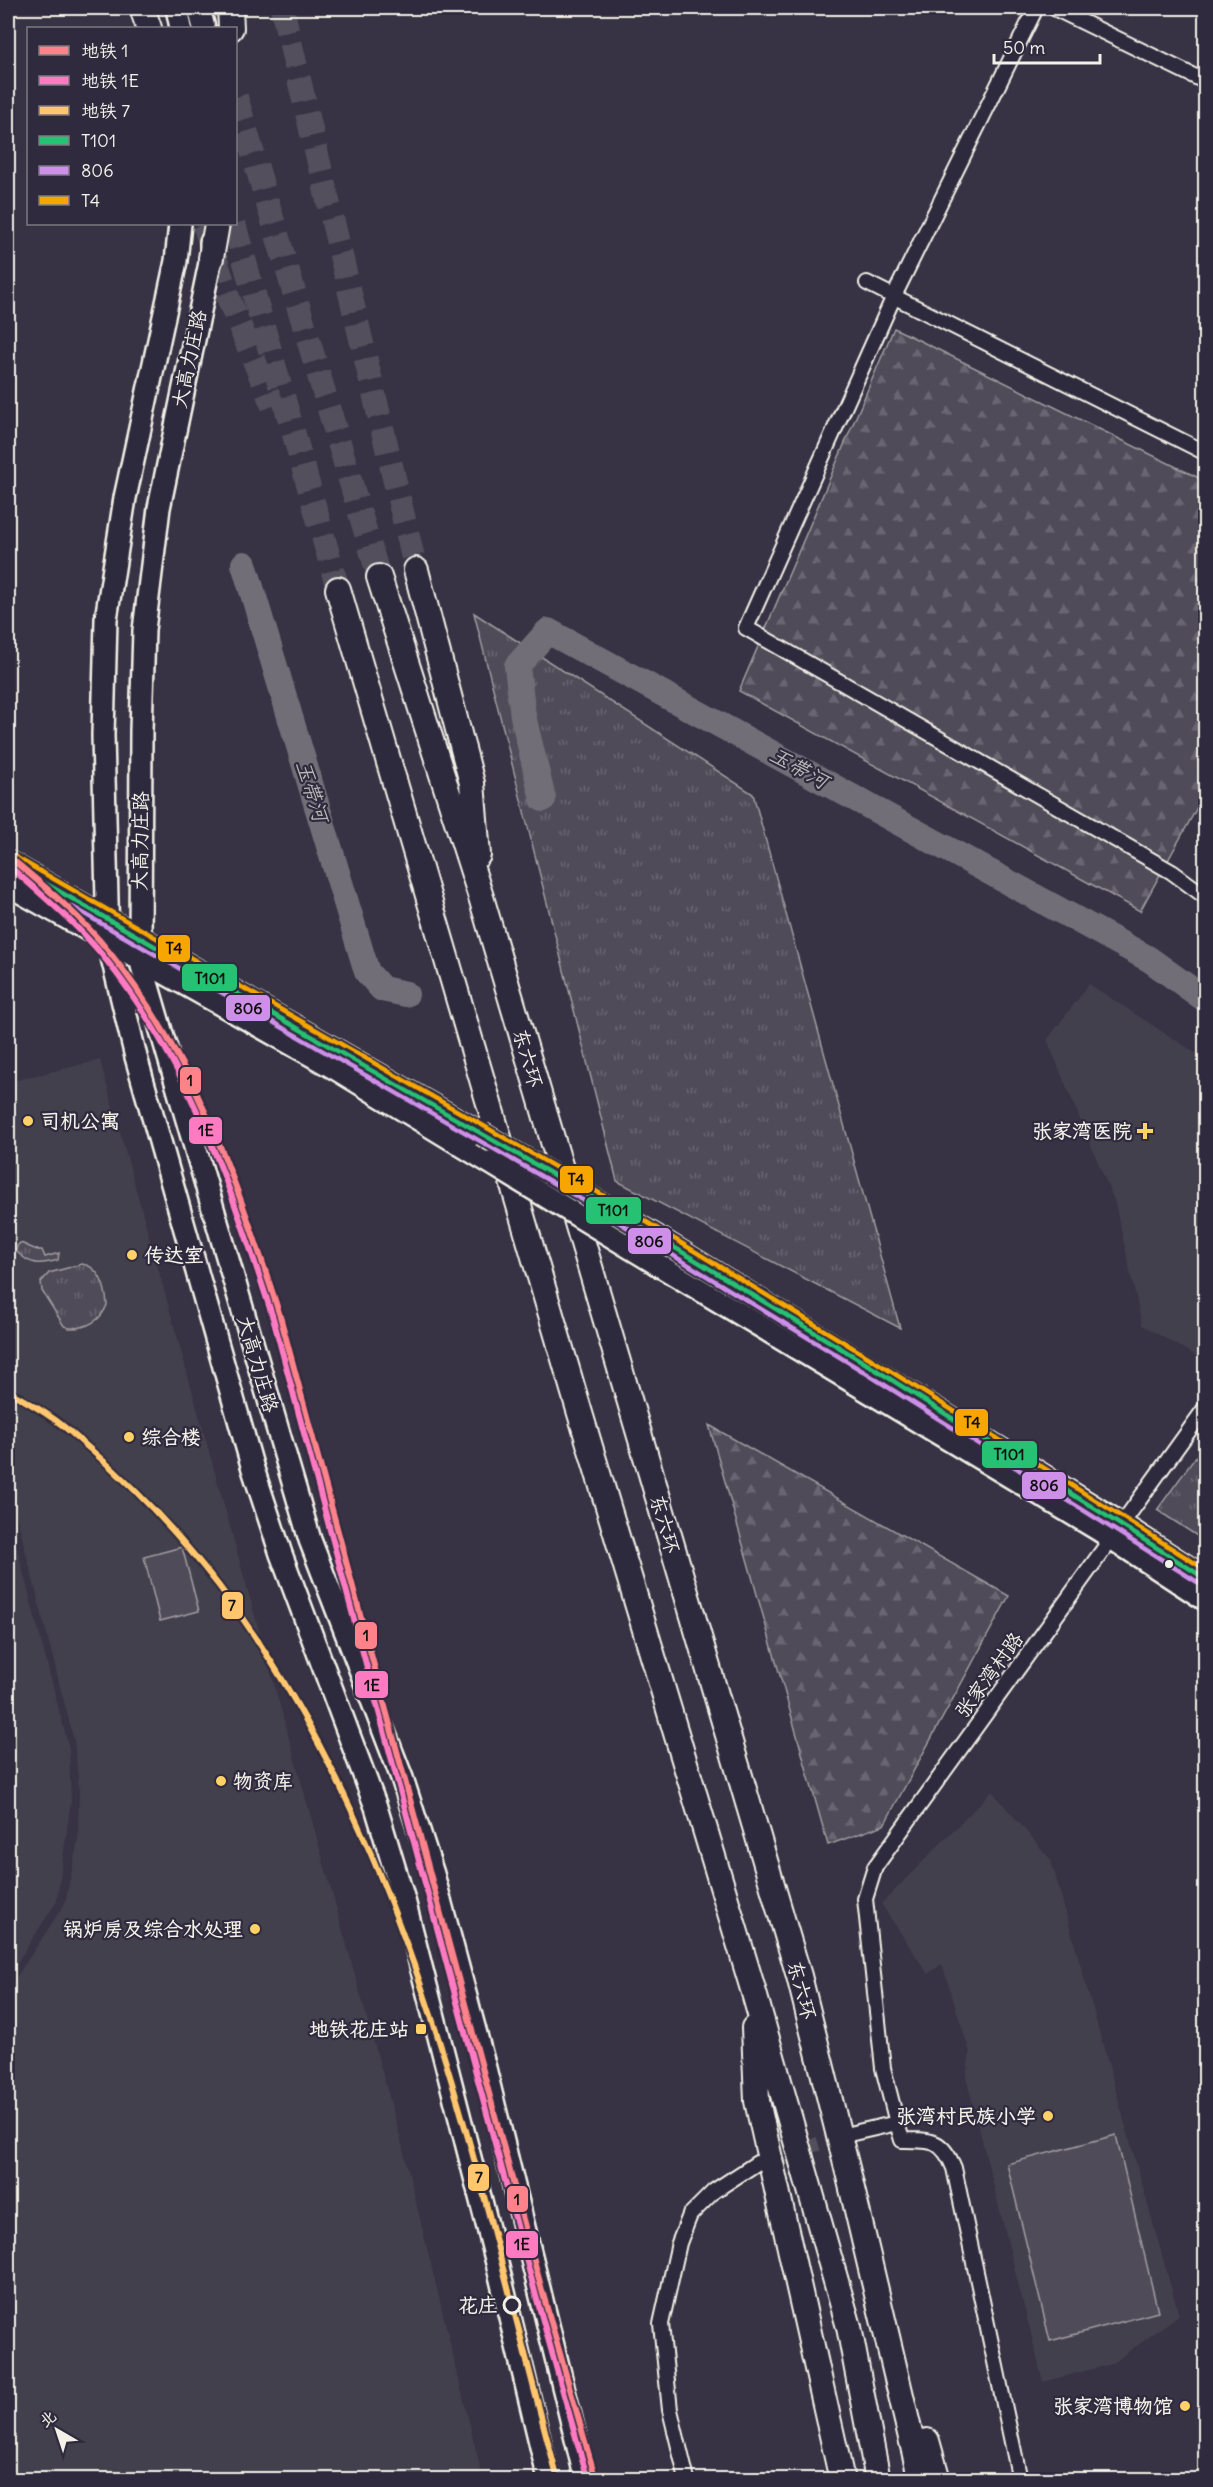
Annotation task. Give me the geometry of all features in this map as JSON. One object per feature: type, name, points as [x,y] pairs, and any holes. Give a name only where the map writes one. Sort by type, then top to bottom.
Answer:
[{"type":"highway","points":[[142,8],[149,27]]},
{"type":"highway","points":[[230,8],[231,27]]},
{"type":"highway","points":[[211,258],[217,225]]},
{"type":"highway","points":[[416,570],[472,783],[481,897]]},
{"type":"highway","name":"东六环","points":[[379,577],[481,897],[799,1976],[849,2172],[921,2480]]},
{"type":"highway","points":[[338,589],[576,1399],[752,1986],[849,2327],[878,2480]]},
{"type":"highway","points":[[752,1986],[757,2102],[842,2480]]},
{"type":"highway","points":[[849,2172],[938,2480]]},
{"type":"main road","points":[[177,8],[181,27]]},
{"type":"main road","points":[[199,8],[204,27]]},
{"type":"main road","name":"大高力庄路","points":[[180,225],[176,261],[124,498],[106,619],[103,735],[108,941],[136,1058],[253,1469],[281,1554],[376,1807],[400,1890],[498,2266],[549,2480]]},
{"type":"main road","name":"大高力庄路","points":[[212,225],[211,258],[159,508],[144,630],[140,959],[167,1045],[309,1540],[402,1778],[433,1874],[485,2068],[586,2480]]},
{"type":"main road","points":[[8,862],[657,1237],[1118,1532],[1206,1600]]},
{"type":"main road","points":[[8,885],[336,1069],[657,1264],[1118,1532],[1206,1579]]},
{"type":"main road","points":[[136,1058],[139,1047],[144,1041],[153,1038],[167,1045]]},
{"type":"street","points":[[1036,8],[894,296],[746,628],[1172,872],[1206,897]]},
{"type":"street","points":[[1054,8],[1206,82]]},
{"type":"street","points":[[867,282],[1206,453]]},
{"type":"street","name":"张家湾村路","points":[[897,2123],[883,2068],[865,1899],[874,1867],[1206,1407]]},
{"type":"street","points":[[849,2134],[897,2123],[902,2140],[929,2140],[947,2151],[954,2168],[1020,2480]]},
{"type":"street","points":[[687,2480],[670,2410],[661,2324],[666,2301],[680,2243],[690,2215],[714,2191],[757,2163]]},
{"type":"shaded area","name":"张家湾医院","points":[[1089,984],[1205,1059],[1205,1361],[1142,1325],[1115,1203],[1047,1040]]},
{"type":"shaded area","points":[[100,1060],[400,2136],[483,2479],[8,2479],[8,1990],[65,1903],[78,1840],[79,1788],[74,1741],[8,1482],[8,1082]]},
{"type":"shaded area","points":[[8,1513],[69,1748],[71,1801],[57,1901],[8,1977]]},
{"type":"shaded area","name":"张湾村民族小学","points":[[992,1791],[1051,1860],[1179,2315],[1112,2364],[1043,2382],[966,2077],[970,2053],[942,1964],[928,1974],[881,1904]]},
{"type":"green space","points":[[894,328],[1205,481],[1205,793],[1140,911],[739,691]]},
{"type":"green space","points":[[474,613],[753,794],[900,1328],[617,1181]]},
{"type":"green space","points":[[20,1243],[36,1250],[42,1250],[45,1257],[59,1253],[58,1260],[46,1263],[31,1262],[16,1251]]},
{"type":"green space","points":[[82,1264],[98,1274],[107,1305],[97,1320],[81,1327],[69,1328],[64,1326],[42,1291],[41,1282],[49,1273]]},
{"type":"green space","points":[[709,1425],[1009,1596],[884,1825],[828,1845]]},
{"type":"green space","points":[[1205,1444],[1205,1541],[1157,1510]]},
{"type":"green space","points":[[182,1547],[199,1611],[160,1621],[144,1557]]},
{"type":"green space","points":[[1116,2135],[1158,2312],[1050,2341],[1007,2164]]},
{"type":"waterway","name":"玉带河","points":[[244,564],[367,972],[382,989],[406,994]]},
{"type":"waterway","name":"玉带河","points":[[543,799],[523,716],[517,666],[548,631],[1149,959],[1206,1000]]},
{"type":"tunnel","points":[[282,8],[416,570]]},
{"type":"tunnel","points":[[237,100],[379,577]]},
{"type":"tunnel","points":[[204,225],[229,300],[273,406]]},
{"type":"tunnel","points":[[234,225],[338,589]]},
{"type":"tunnel","points":[[765,2160],[844,2136]]},
{"type":"metro line","name":"1","points":[[8,856],[87,926],[140,994],[167,1036],[190,1080],[231,1172],[280,1316],[543,2294],[596,2480]]},
{"type":"metro line","name":"1E","points":[[8,865],[81,932],[103,956],[133,996],[184,1083],[224,1175],[273,1318],[536,2296],[588,2480]]},
{"type":"metro line","name":"7","points":[[8,1391],[46,1413],[71,1432],[142,1497],[189,1549],[219,1586],[286,1686],[343,1792],[391,1902],[431,2015],[498,2247],[558,2480]]},
{"type":"transit line","name":"T4","points":[[12,855],[581,1182],[868,1357],[1206,1570]]},
{"type":"transit line","name":"T101","points":[[8,862],[578,1189],[865,1363],[1206,1579]]},
{"type":"transit line","name":"806","points":[[8,870],[574,1195],[861,1370],[1202,1585]]},
{"type":"place","name":"司机公寓","points":[[28,1121]]},
{"type":"place","name":"张家湾医院","points":[[1145,1131]]},
{"type":"place","name":"传达室","points":[[132,1255]]},
{"type":"place","name":"综合楼","points":[[129,1437]]},
{"type":"place","name":"物资库","points":[[221,1781]]},
{"type":"place","name":"锅炉房及综合水处理","points":[[255,1929]]},
{"type":"place","name":"地铁花庄站","points":[[421,2029]]},
{"type":"place","name":"张湾村民族小学","points":[[1048,2116]]},
{"type":"place","name":"花庄","points":[[512,2305]]},
{"type":"place","name":"张家湾博物馆","points":[[1185,2406]]}]
